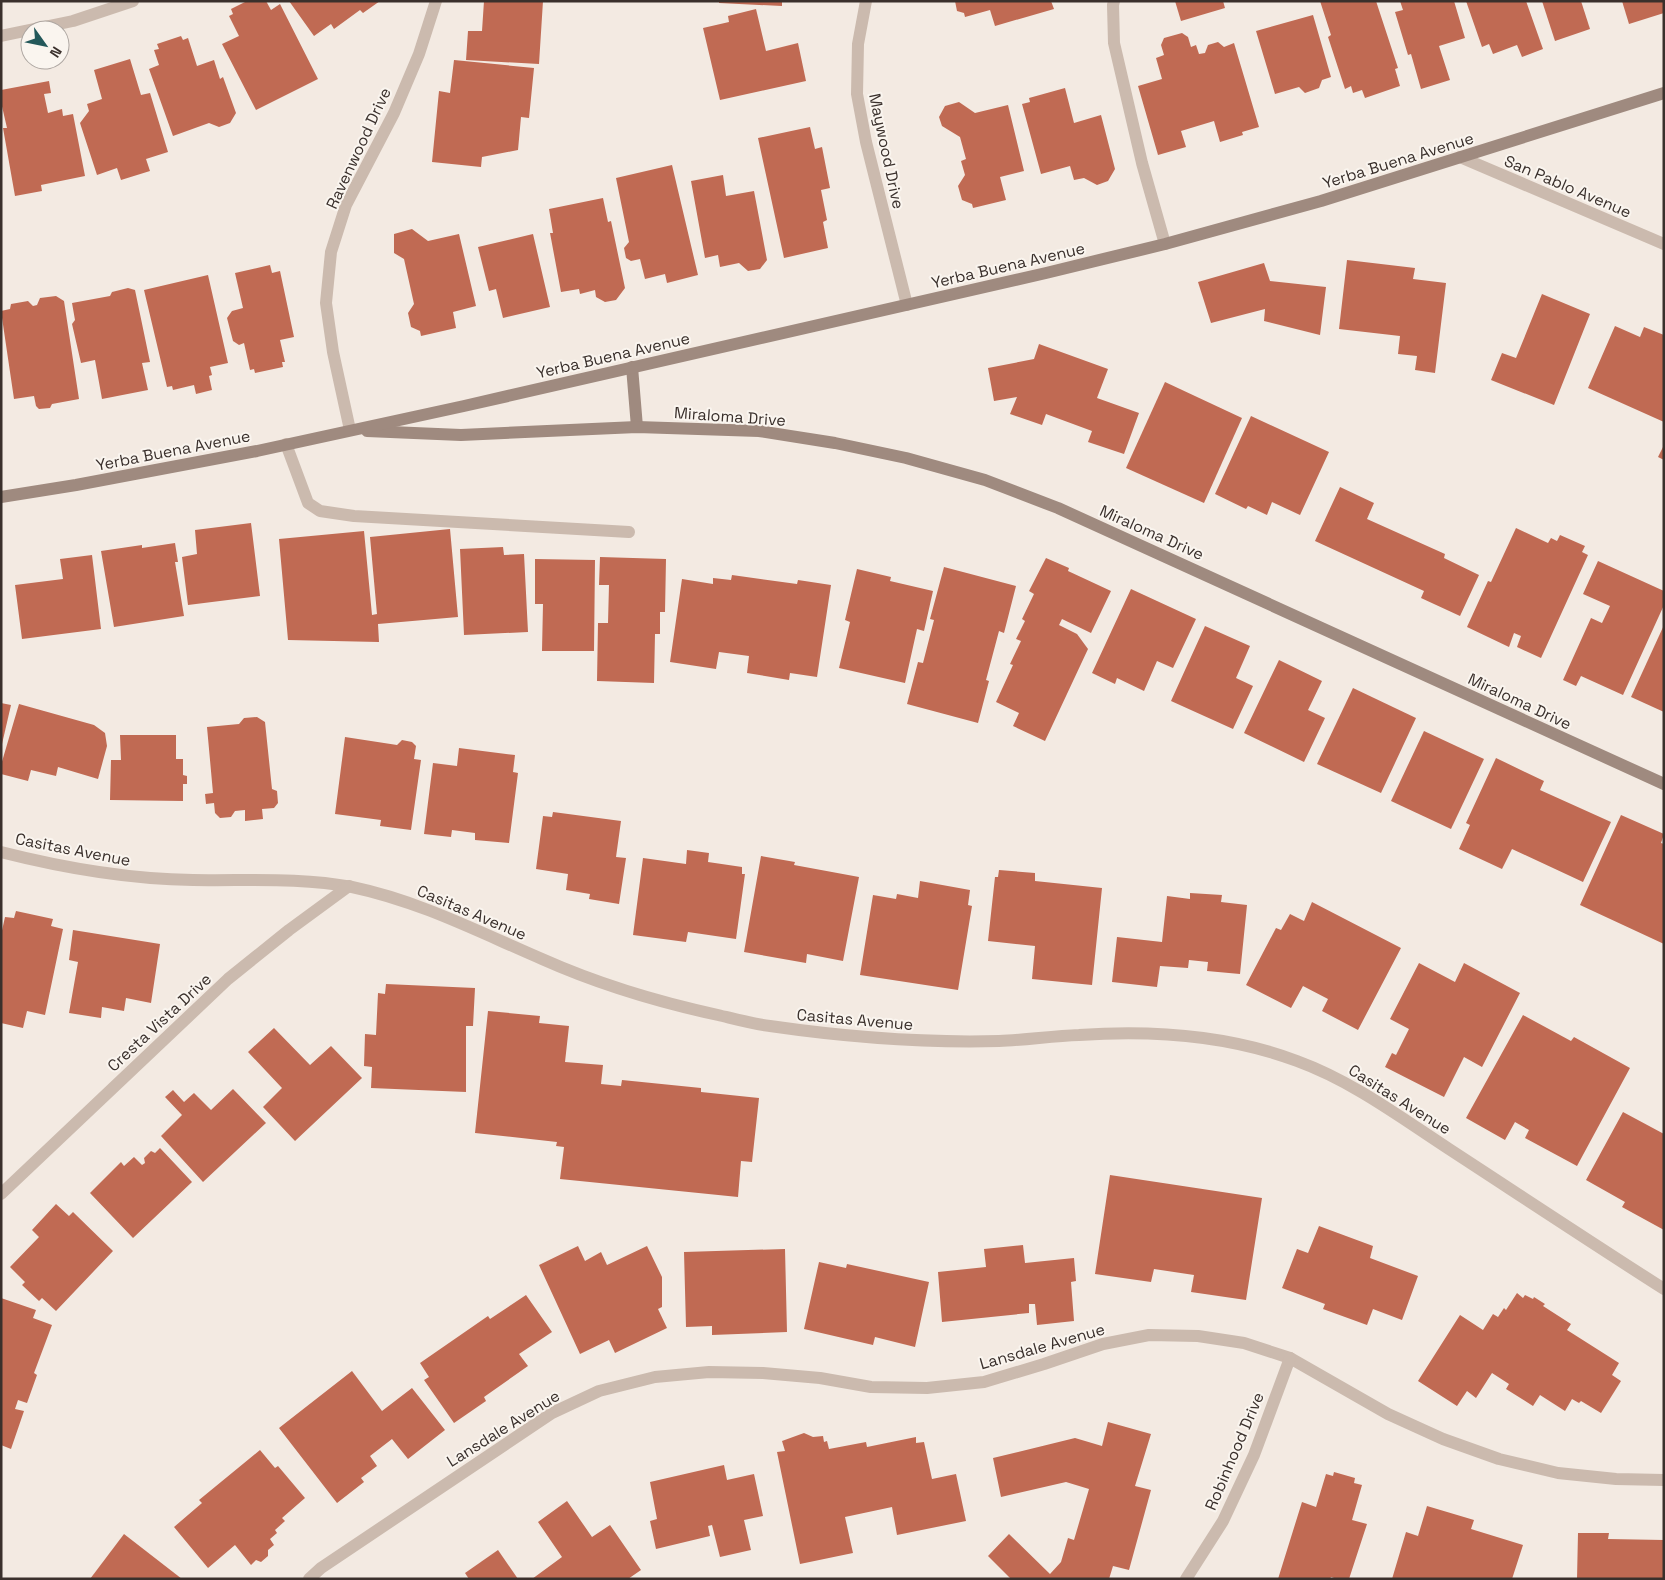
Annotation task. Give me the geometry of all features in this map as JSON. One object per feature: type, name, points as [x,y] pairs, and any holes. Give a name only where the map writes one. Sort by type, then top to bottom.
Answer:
[{"type":"street","points":[[1,36],[73,21],[133,1]]},
{"type":"street","name":"Ravenwood Drive","points":[[350,430],[333,352],[326,303],[331,252],[346,205],[398,104],[419,54],[436,1]]},
{"type":"street","name":"Maywood Drive","points":[[866,1],[858,44],[856,94],[866,142],[907,305]]},
{"type":"street","points":[[1114,1],[1112,5],[1114,43],[1142,163],[1165,244]]},
{"type":"street","name":"Yerba Buena Avenue","points":[[1,497],[76,485],[286,444],[464,406],[1165,244],[1321,200],[1664,93]]},
{"type":"street","name":"San Pablo Avenue","points":[[1460,157],[1664,244]]},
{"type":"street","points":[[632,367],[638,427]]},
{"type":"street","name":"Miraloma Drive","points":[[594,430],[638,427],[759,431],[835,443],[906,458],[985,480],[1058,508],[1129,539],[1664,784]]},
{"type":"street","name":"Yerba Buena Avenue","points":[[350,430],[461,435],[594,430]]},
{"type":"street","points":[[286,444],[308,503],[320,511],[354,516],[629,532]]},
{"type":"street","name":"Casitas Avenue","points":[[1,852],[54,866],[133,877],[192,880],[297,881],[349,886],[400,899],[445,916],[546,961],[620,989],[693,1010],[766,1026],[920,1041],[1001,1041],[1083,1034],[1160,1034],[1230,1042],[1298,1061],[1360,1090],[1664,1290]]},
{"type":"street","name":"Cresta Vista Drive","points":[[1,1194],[228,979],[289,930],[349,886]]},
{"type":"street","name":"Lansdale Avenue","points":[[309,1579],[320,1568],[552,1413],[599,1391],[655,1376],[709,1372],[763,1373],[820,1378],[871,1387],[927,1388],[984,1382],[1103,1344],[1149,1335],[1198,1336],[1244,1342],[1290,1358],[1388,1414],[1443,1439],[1499,1459],[1558,1473],[1616,1479],[1664,1480]]},
{"type":"street","name":"Robinhood Drive","points":[[1186,1579],[1227,1513],[1254,1455],[1290,1358]]},
{"type":"building","points":[[247,1],[266,1],[271,10],[280,4],[318,79],[256,110],[222,44],[239,36],[229,16],[233,14],[231,9]]},
{"type":"building","points":[[289,1],[380,1],[363,13],[360,10],[334,29],[331,24],[314,36]]},
{"type":"building","points":[[484,1],[543,1],[539,64],[466,60],[468,31],[482,31]]},
{"type":"building","points":[[719,1],[782,1],[782,6],[719,3]]},
{"type":"building","points":[[955,1],[1051,1],[1054,9],[995,26],[990,10],[965,17],[964,13],[957,11]]},
{"type":"building","points":[[1175,1],[1223,1],[1225,8],[1181,21]]},
{"type":"building","points":[[1320,1],[1376,1],[1398,68],[1395,69],[1400,86],[1365,98],[1362,90],[1353,93],[1351,86],[1345,89],[1328,37],[1331,35]]},
{"type":"building","points":[[1400,1],[1454,1],[1465,38],[1439,46],[1450,80],[1421,89],[1411,54],[1408,55],[1395,12],[1403,10]]},
{"type":"building","points":[[1466,1],[1526,1],[1543,49],[1522,57],[1517,45],[1493,54],[1489,44],[1482,47]]},
{"type":"building","points":[[1542,1],[1581,1],[1590,29],[1555,41]]},
{"type":"building","points":[[1622,1],[1664,1],[1664,13],[1629,24]]},
{"type":"building","points":[[756,9],[766,51],[798,43],[806,81],[720,100],[703,28],[729,22],[728,16]]},
{"type":"building","points":[[1313,15],[1331,77],[1322,80],[1319,88],[1305,93],[1299,87],[1275,94],[1256,31]]},
{"type":"building","points":[[1182,33],[1188,37],[1191,47],[1196,45],[1199,54],[1205,53],[1208,45],[1218,42],[1224,47],[1234,43],[1259,127],[1242,132],[1243,135],[1220,142],[1214,121],[1181,131],[1186,147],[1158,155],[1138,86],[1162,79],[1156,58],[1164,55],[1161,45],[1164,38]]},
{"type":"building","points":[[181,36],[183,40],[188,38],[197,66],[214,60],[220,79],[223,77],[236,113],[230,123],[219,127],[209,123],[173,136],[149,69],[159,65],[154,50],[159,49],[157,44]]},
{"type":"building","points":[[130,59],[141,95],[150,93],[168,152],[146,159],[150,171],[121,180],[117,168],[97,175],[80,123],[89,111],[87,104],[102,99],[94,70]]},
{"type":"building","points":[[454,60],[534,68],[529,118],[521,117],[518,150],[482,157],[481,167],[432,162],[439,91],[450,93]]},
{"type":"building","points":[[49,81],[51,93],[44,94],[48,113],[62,109],[63,116],[73,114],[85,176],[41,185],[42,191],[15,196],[3,128],[7,128],[1,102],[1,90]]},
{"type":"building","points":[[1065,88],[1074,123],[1101,115],[1115,169],[1108,181],[1097,185],[1084,178],[1074,180],[1070,166],[1041,174],[1022,104],[1030,102],[1029,98]]},
{"type":"building","points":[[959,102],[975,113],[1008,105],[1024,171],[1000,177],[1006,200],[973,208],[972,204],[962,200],[958,186],[965,175],[961,161],[966,159],[960,137],[942,126],[939,117],[945,106]]},
{"type":"building","points":[[810,127],[815,149],[822,147],[830,188],[821,190],[827,220],[823,222],[828,248],[784,258],[758,138]]},
{"type":"building","points":[[672,165],[698,275],[667,283],[665,274],[645,279],[640,259],[631,261],[626,258],[624,248],[629,242],[616,178]]},
{"type":"building","points":[[723,175],[726,196],[754,191],[767,260],[760,269],[748,271],[739,263],[720,267],[718,255],[705,258],[691,181]]},
{"type":"building","points":[[603,198],[608,222],[611,221],[625,288],[616,300],[605,302],[596,297],[595,290],[580,294],[579,289],[561,292],[550,233],[553,233],[549,209]]},
{"type":"building","points":[[412,229],[428,241],[459,234],[476,306],[453,312],[456,328],[421,336],[420,331],[411,327],[408,313],[414,304],[404,259],[394,253],[394,234]]},
{"type":"building","points":[[533,234],[550,307],[503,318],[496,289],[489,291],[478,247]]},
{"type":"building","points":[[1347,260],[1415,268],[1413,279],[1446,283],[1435,373],[1415,370],[1417,356],[1398,354],[1400,336],[1339,329]]},
{"type":"building","points":[[1264,263],[1270,281],[1326,287],[1320,335],[1264,321],[1265,309],[1211,323],[1198,282]]},
{"type":"building","points":[[270,265],[272,273],[280,271],[294,337],[280,340],[285,362],[282,362],[283,367],[255,373],[254,369],[250,370],[244,343],[239,345],[233,341],[227,318],[232,311],[243,308],[235,273]]},
{"type":"building","points":[[208,275],[228,363],[210,367],[212,375],[209,376],[212,390],[196,394],[194,385],[173,390],[172,386],[167,387],[144,290]]},
{"type":"building","points":[[128,288],[135,290],[150,362],[142,363],[148,390],[102,399],[95,360],[81,363],[72,324],[75,320],[72,303],[110,296],[112,292]]},
{"type":"building","points":[[1542,294],[1590,314],[1554,405],[1491,380],[1502,353],[1516,358]]},
{"type":"building","points":[[56,296],[64,301],[79,399],[52,404],[50,408],[39,409],[36,406],[34,396],[14,399],[1,311],[10,309],[11,304],[28,301],[33,306],[37,305],[40,298]]},
{"type":"building","points":[[1615,326],[1640,337],[1644,327],[1664,335],[1664,422],[1588,388]]},
{"type":"building","points":[[1039,344],[1108,369],[1097,398],[1139,413],[1124,454],[1088,442],[1092,431],[1046,414],[1042,425],[1010,414],[1017,397],[994,401],[988,368],[1034,359]]},
{"type":"building","points":[[1165,382],[1242,418],[1204,503],[1126,468]]},
{"type":"building","points":[[1251,416],[1329,452],[1300,515],[1272,502],[1267,515],[1248,506],[1246,509],[1215,494]]},
{"type":"building","points":[[1664,445],[1664,460],[1658,457]]},
{"type":"building","points":[[1340,487],[1374,503],[1367,519],[1445,554],[1444,558],[1479,575],[1460,616],[1421,598],[1424,591],[1315,541]]},
{"type":"building","points":[[251,523],[260,596],[188,605],[182,557],[197,554],[195,530]]},
{"type":"building","points":[[1516,528],[1548,543],[1551,538],[1557,541],[1560,535],[1585,546],[1582,552],[1588,555],[1541,658],[1517,647],[1521,636],[1514,633],[1509,647],[1467,627],[1488,581],[1491,582]]},
{"type":"building","points":[[450,529],[458,617],[378,624],[379,642],[288,640],[279,539],[364,531],[372,615],[377,614],[370,537]]},
{"type":"building","points":[[175,543],[178,562],[175,562],[184,616],[114,627],[101,551],[142,545],[142,548]]},
{"type":"building","points":[[503,547],[504,555],[524,554],[528,632],[464,635],[460,549]]},
{"type":"building","points":[[92,555],[101,629],[22,639],[15,585],[63,579],[60,559]]},
{"type":"building","points":[[600,557],[666,559],[665,612],[660,612],[660,634],[655,634],[654,683],[597,681],[598,623],[608,623],[609,585],[599,585]]},
{"type":"building","points":[[1046,558],[1069,568],[1068,571],[1111,591],[1091,633],[1062,619],[1059,625],[1077,634],[1088,649],[1045,741],[1013,726],[1019,713],[996,702],[1013,665],[1010,664],[1021,641],[1016,639],[1025,621],[1022,619],[1034,594],[1029,591]]},
{"type":"building","points":[[535,559],[595,560],[594,651],[542,651],[543,604],[535,604]]},
{"type":"building","points":[[1598,561],[1664,591],[1664,605],[1623,695],[1581,676],[1576,686],[1563,680],[1591,618],[1602,623],[1610,606],[1583,594]]},
{"type":"building","points":[[944,567],[1016,586],[1004,633],[999,631],[986,680],[989,681],[978,723],[907,704],[918,662],[923,663],[934,620],[930,619]]},
{"type":"building","points":[[857,569],[891,577],[890,581],[933,591],[924,631],[917,629],[905,683],[839,668],[850,622],[845,620]]},
{"type":"building","points":[[732,575],[797,584],[798,580],[831,585],[817,677],[790,673],[789,680],[747,673],[749,656],[719,652],[716,669],[670,662],[682,579],[713,584],[713,578],[731,580]]},
{"type":"building","points":[[1131,589],[1196,619],[1173,668],[1157,661],[1144,691],[1117,678],[1115,684],[1092,673]]},
{"type":"building","points":[[1664,625],[1664,712],[1631,697]]},
{"type":"building","points":[[1205,626],[1250,646],[1236,678],[1253,686],[1233,729],[1171,701]]},
{"type":"building","points":[[1279,660],[1322,681],[1308,710],[1325,718],[1304,762],[1244,733]]},
{"type":"building","points":[[1353,688],[1416,718],[1381,793],[1317,764]]},
{"type":"building","points":[[1,703],[11,705],[2,744],[1,744]]},
{"type":"building","points":[[19,704],[94,725],[105,733],[107,746],[98,779],[58,767],[56,776],[31,770],[28,781],[1,774],[1,765]]},
{"type":"building","points":[[257,717],[265,722],[272,789],[277,791],[278,803],[274,808],[262,809],[263,819],[245,821],[245,810],[235,811],[231,817],[220,818],[215,813],[214,803],[206,804],[205,794],[213,793],[207,727],[239,724],[244,718]]},
{"type":"building","points":[[1424,731],[1484,759],[1451,829],[1391,801]]},
{"type":"building","points":[[120,735],[176,735],[176,759],[183,759],[183,775],[187,776],[187,784],[183,784],[183,801],[110,800],[111,760],[121,760]]},
{"type":"building","points":[[345,737],[397,745],[402,740],[412,742],[416,746],[414,759],[421,760],[411,830],[380,826],[381,820],[335,814]]},
{"type":"building","points":[[459,748],[515,755],[513,772],[518,773],[509,843],[475,840],[475,833],[452,830],[451,837],[424,834],[433,763],[457,766]]},
{"type":"building","points":[[1496,758],[1544,781],[1540,790],[1611,822],[1583,882],[1512,849],[1502,869],[1459,849],[1470,825],[1466,823]]},
{"type":"building","points":[[553,812],[621,821],[616,857],[626,858],[619,904],[589,899],[590,894],[566,890],[568,874],[536,869],[543,816],[552,817]]},
{"type":"building","points":[[1621,815],[1664,834],[1661,843],[1664,844],[1664,944],[1580,905]]},
{"type":"building","points":[[687,850],[709,853],[708,862],[742,867],[742,874],[745,874],[736,939],[688,932],[686,942],[633,935],[643,858],[686,864]]},
{"type":"building","points":[[761,856],[795,862],[794,865],[859,877],[843,961],[807,954],[806,963],[744,952]]},
{"type":"building","points":[[999,870],[1035,873],[1035,881],[1102,888],[1092,985],[1032,979],[1035,946],[988,941],[995,877],[998,877]]},
{"type":"building","points":[[920,881],[970,890],[968,905],[972,906],[958,990],[860,975],[873,895],[896,899],[897,894],[918,898]]},
{"type":"building","points":[[1190,893],[1222,895],[1221,902],[1247,905],[1240,974],[1207,971],[1208,962],[1189,960],[1188,968],[1160,966],[1157,987],[1112,982],[1117,937],[1162,942],[1167,896],[1190,899]]},
{"type":"building","points":[[1312,902],[1401,948],[1358,1030],[1322,1011],[1328,999],[1303,986],[1291,1008],[1246,985],[1276,928],[1281,930],[1290,914],[1304,921]]},
{"type":"building","points":[[16,911],[53,919],[51,926],[63,929],[45,1015],[27,1011],[23,1028],[1,1023],[1,935],[5,917],[14,918]]},
{"type":"building","points":[[73,930],[160,944],[151,1003],[126,998],[124,1011],[102,1007],[101,1018],[69,1013],[78,962],[69,960]]},
{"type":"building","points":[[1419,963],[1455,982],[1464,963],[1520,993],[1482,1067],[1464,1057],[1444,1097],[1385,1067],[1392,1053],[1396,1055],[1409,1029],[1390,1019]]},
{"type":"building","points":[[386,984],[475,988],[473,1026],[466,1026],[466,1092],[371,1088],[372,1067],[364,1066],[365,1034],[376,1035],[378,993],[385,994]]},
{"type":"building","points":[[488,1011],[540,1016],[539,1023],[569,1026],[565,1062],[603,1065],[601,1084],[621,1086],[622,1080],[701,1088],[701,1092],[759,1098],[752,1162],[741,1161],[738,1197],[560,1179],[564,1147],[556,1146],[557,1142],[475,1133]]},
{"type":"building","points":[[1523,1015],[1571,1041],[1574,1037],[1630,1068],[1577,1166],[1525,1138],[1529,1130],[1515,1122],[1505,1140],[1466,1118]]},
{"type":"building","points":[[274,1028],[310,1065],[331,1046],[362,1078],[295,1141],[263,1107],[282,1088],[248,1052]]},
{"type":"building","points":[[233,1089],[266,1123],[203,1182],[161,1136],[182,1115],[165,1097],[173,1090],[184,1102],[194,1093],[211,1110]]},
{"type":"building","points":[[1623,1112],[1664,1134],[1664,1230],[1622,1207],[1625,1202],[1586,1180]]},
{"type":"building","points":[[160,1148],[192,1182],[133,1238],[90,1193],[121,1162],[124,1166],[134,1157],[142,1165],[145,1163],[144,1158],[151,1151],[155,1153]]},
{"type":"building","points":[[1110,1175],[1262,1198],[1246,1300],[1191,1292],[1194,1275],[1154,1269],[1151,1282],[1095,1274]]},
{"type":"building","points":[[56,1204],[69,1216],[73,1212],[113,1251],[56,1311],[42,1298],[39,1301],[22,1285],[25,1282],[10,1267],[39,1237],[32,1230]]},
{"type":"building","points":[[1319,1226],[1373,1246],[1370,1258],[1418,1276],[1402,1320],[1373,1309],[1367,1325],[1323,1309],[1325,1304],[1282,1288],[1297,1249],[1308,1253]]},
{"type":"building","points":[[1023,1245],[1025,1263],[1074,1258],[1076,1281],[1071,1282],[1074,1321],[1037,1325],[1035,1304],[1029,1304],[1029,1313],[942,1322],[938,1272],[986,1267],[984,1249]]},
{"type":"building","points":[[578,1246],[585,1261],[601,1252],[607,1265],[647,1246],[662,1277],[662,1307],[658,1309],[667,1328],[615,1353],[609,1340],[580,1354],[539,1265]]},
{"type":"building","points":[[785,1249],[787,1332],[712,1335],[712,1326],[686,1327],[684,1252]]},
{"type":"building","points":[[819,1262],[846,1268],[847,1264],[929,1282],[915,1347],[875,1337],[873,1345],[804,1329]]},
{"type":"building","points":[[1517,1293],[1523,1298],[1525,1295],[1533,1299],[1534,1297],[1545,1304],[1543,1306],[1571,1324],[1567,1330],[1619,1363],[1612,1375],[1621,1381],[1601,1413],[1581,1401],[1579,1403],[1572,1399],[1565,1411],[1540,1395],[1533,1406],[1506,1389],[1509,1384],[1492,1373],[1476,1398],[1467,1391],[1457,1406],[1418,1381],[1460,1315],[1483,1330],[1493,1314],[1498,1317],[1504,1308],[1506,1310]]},
{"type":"building","points":[[526,1295],[552,1332],[519,1354],[528,1366],[484,1397],[486,1401],[454,1423],[424,1380],[429,1377],[420,1363],[488,1316],[490,1319]]},
{"type":"building","points":[[1,1298],[36,1310],[33,1318],[52,1325],[34,1373],[37,1375],[27,1403],[18,1400],[15,1409],[24,1411],[11,1449],[1,1445]]},
{"type":"building","points":[[352,1371],[382,1411],[412,1388],[445,1430],[408,1459],[392,1439],[370,1456],[377,1466],[361,1478],[364,1482],[337,1503],[279,1428]]},
{"type":"building","points":[[1108,1422],[1151,1434],[1135,1486],[1151,1490],[1129,1570],[1113,1566],[1109,1579],[1011,1579],[988,1556],[1009,1534],[1050,1574],[1061,1562],[1068,1538],[1074,1540],[1089,1489],[1066,1482],[1001,1497],[993,1458],[1075,1438],[1102,1446]]},
{"type":"building","points":[[804,1433],[813,1437],[823,1436],[824,1442],[827,1441],[829,1449],[866,1442],[867,1447],[916,1437],[916,1443],[924,1442],[932,1479],[956,1474],[966,1521],[897,1535],[892,1507],[845,1517],[853,1553],[800,1564],[777,1452],[785,1451],[782,1441]]},
{"type":"building","points":[[260,1450],[275,1468],[278,1466],[305,1498],[282,1518],[285,1521],[275,1530],[277,1533],[270,1539],[274,1545],[268,1550],[268,1556],[261,1562],[256,1560],[251,1565],[235,1545],[208,1568],[174,1527],[202,1503],[199,1500]]},
{"type":"building","points":[[724,1465],[727,1480],[754,1474],[763,1516],[744,1520],[751,1550],[720,1557],[712,1525],[708,1526],[710,1536],[656,1549],[650,1521],[657,1519],[650,1482]]},
{"type":"building","points":[[1334,1472],[1355,1478],[1354,1483],[1362,1485],[1352,1520],[1367,1524],[1349,1579],[1331,1577],[1330,1579],[1278,1579],[1302,1502],[1316,1507],[1326,1474],[1333,1476]]},
{"type":"building","points":[[567,1501],[592,1537],[610,1525],[641,1570],[628,1579],[532,1579],[562,1557],[538,1522]]},
{"type":"building","points":[[1427,1506],[1474,1520],[1471,1529],[1523,1545],[1512,1579],[1392,1579],[1406,1532],[1418,1536]]},
{"type":"building","points":[[1578,1533],[1609,1533],[1608,1539],[1664,1540],[1664,1579],[1577,1579]]},
{"type":"building","points":[[124,1534],[182,1579],[90,1579]]},
{"type":"building","points":[[498,1550],[518,1579],[469,1579],[465,1573]]}]
